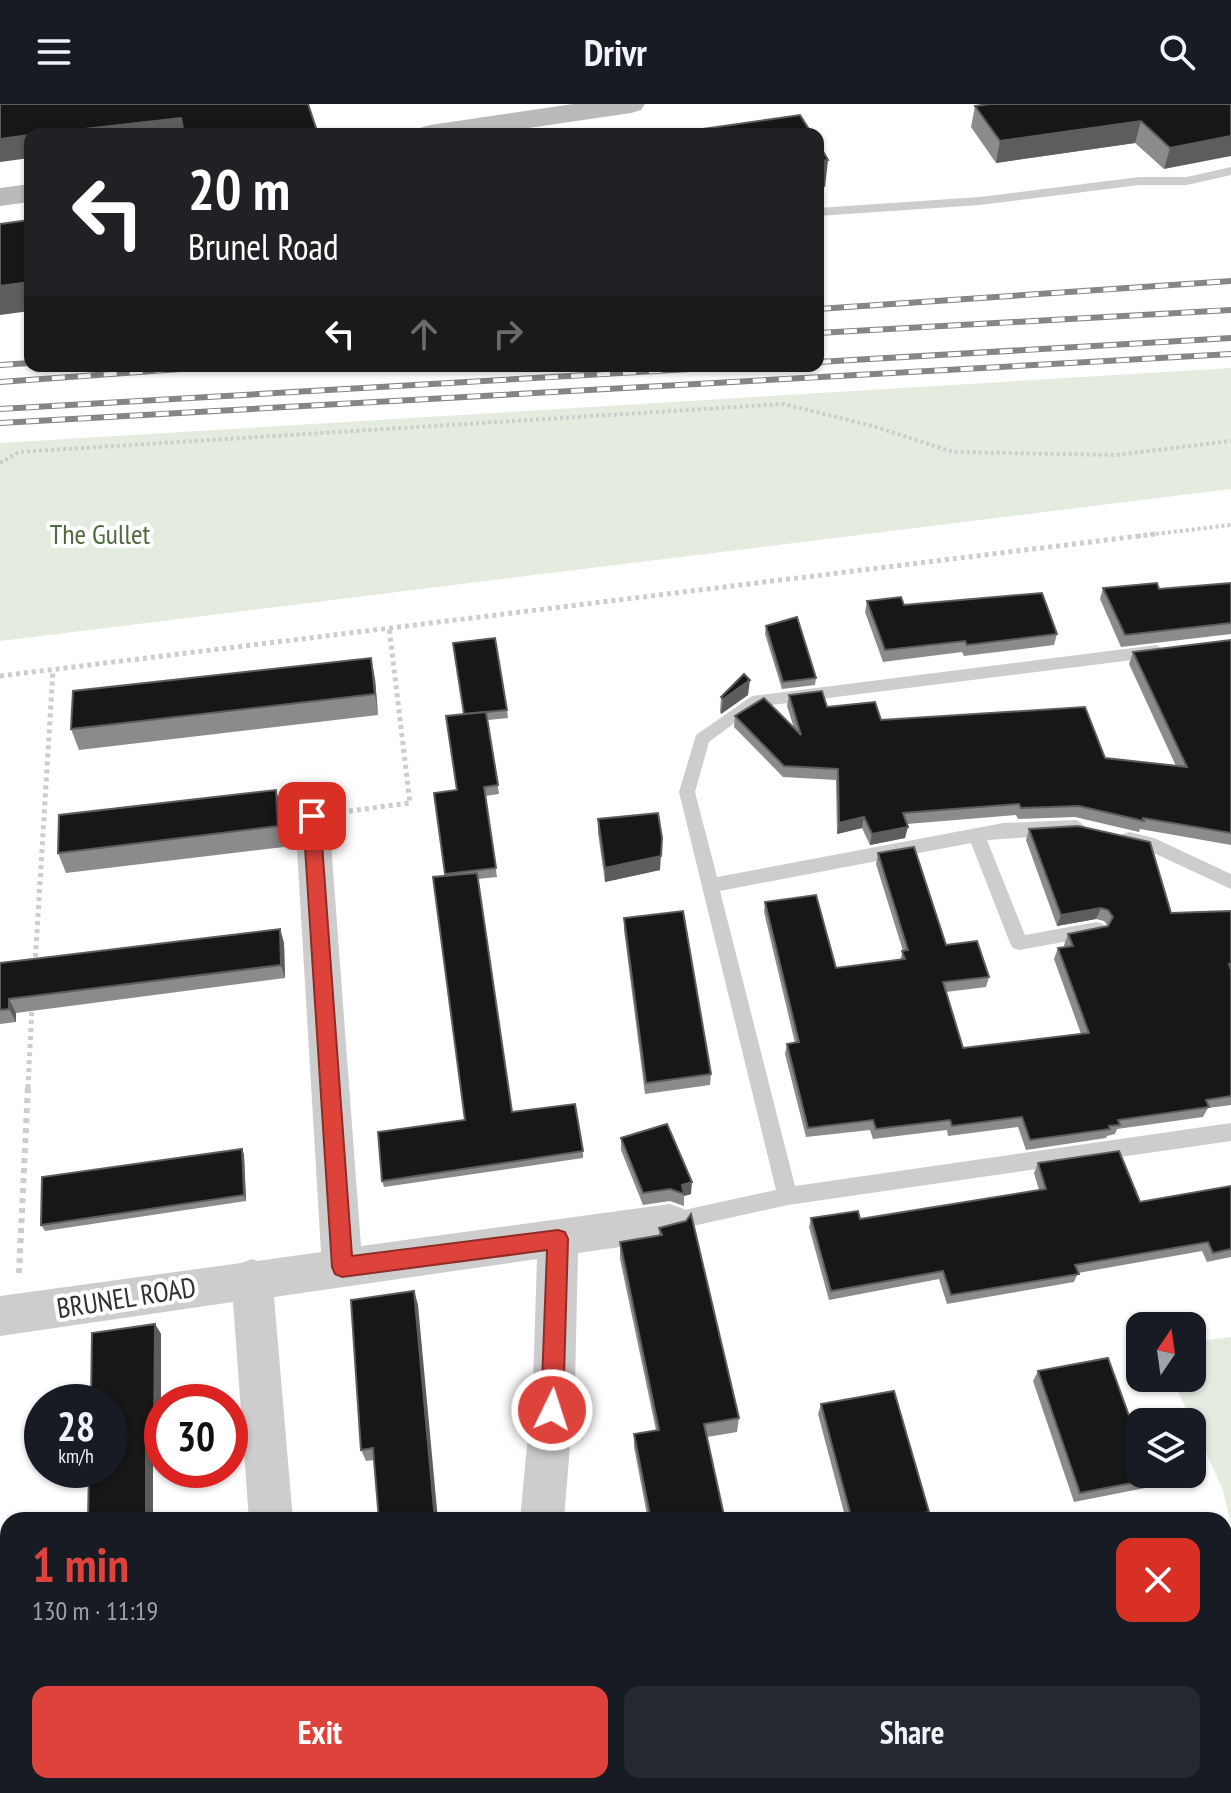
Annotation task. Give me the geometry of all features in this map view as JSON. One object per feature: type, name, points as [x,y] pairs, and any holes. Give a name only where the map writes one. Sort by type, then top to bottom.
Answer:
[{"type":"street","points":[[470,128],[631,104]]},
{"type":"street","points":[[0,197],[24,194]]},
{"type":"street","points":[[312,816],[342,1267]]},
{"type":"street","name":"BRUNEL ROAD","points":[[9,1315],[252,1278],[670,1222]]},
{"type":"street","points":[[543,1512],[554,1383],[558,1239]]},
{"type":"street","points":[[252,1278],[270,1512]]},
{"type":"lane","points":[[824,212],[980,201],[1139,181],[1187,181],[1231,171]]},
{"type":"lane","points":[[788,1196],[687,792],[702,739],[752,702],[1169,650]]},
{"type":"lane","points":[[709,886],[1003,830],[1074,827],[1088,830]]},
{"type":"lane","points":[[977,835],[1019,943],[1097,929]]},
{"type":"lane","points":[[1118,836],[1148,843],[1231,882]]},
{"type":"lane","points":[[670,1222],[788,1196],[1231,1132]]},
{"type":"path","points":[[0,463],[19,452],[784,404],[873,426],[953,452],[1116,455],[1231,441]]},
{"type":"path","points":[[0,676],[1231,525]]},
{"type":"path","points":[[312,816],[410,803],[389,627]]},
{"type":"path","points":[[35,967],[53,670]]},
{"type":"path","points":[[9,1315],[33,999]]},
{"type":"green space","name":"The Gullet","points":[[1231,368],[1231,489],[0,641],[0,443]]},
{"type":"green space","points":[[1231,1337],[1231,1512],[1228,1512],[1223,1490],[1206,1453],[1206,1408],[1186,1408],[1178,1392],[1206,1392],[1206,1340]]},
{"type":"building","points":[[0,104],[308,104],[316,128],[183,128],[181,118],[93,128],[24,128],[24,136],[0,139]]},
{"type":"building","points":[[1231,104],[1231,136],[1170,148],[1141,121],[1000,141],[975,106]]},
{"type":"building","points":[[800,115],[808,128],[710,128]]},
{"type":"building","points":[[24,221],[24,283],[0,286],[0,224]]},
{"type":"building","points":[[1157,583],[1159,589],[1231,583],[1231,623],[1125,635],[1103,588]]},
{"type":"building","points":[[1042,593],[1057,634],[967,645],[965,641],[885,650],[867,601],[901,597],[904,605]]},
{"type":"building","points":[[797,617],[816,678],[783,682],[766,626]]},
{"type":"building","points":[[495,638],[507,710],[464,714],[453,643]]},
{"type":"building","points":[[1231,640],[1231,833],[1143,818],[1144,821],[1079,806],[1021,808],[1019,804],[903,813],[908,827],[872,834],[864,817],[839,823],[838,769],[784,766],[735,716],[764,698],[801,735],[789,695],[822,691],[827,707],[875,702],[881,720],[1085,707],[1105,758],[1187,767],[1133,652]]},
{"type":"building","points":[[371,658],[375,694],[71,729],[73,691]]},
{"type":"building","points":[[744,674],[750,680],[723,699],[721,697]]},
{"type":"building","points":[[486,712],[498,785],[484,787],[496,868],[445,874],[434,793],[457,790],[446,716]]},
{"type":"building","points":[[276,790],[278,826],[58,853],[59,815]]},
{"type":"building","points":[[658,813],[661,856],[605,868],[598,819]]},
{"type":"building","points":[[1078,826],[1150,842],[1171,913],[1231,911],[1231,1096],[1206,1100],[1209,1107],[1118,1120],[1120,1125],[1109,1126],[1110,1129],[1030,1140],[1022,1117],[952,1126],[950,1120],[876,1129],[873,1120],[808,1128],[787,1044],[799,1042],[765,902],[816,895],[836,968],[905,959],[902,951],[908,950],[878,853],[914,847],[946,945],[977,941],[989,977],[943,982],[963,1048],[1089,1033],[1058,948],[1073,946],[1068,934],[1108,926],[1113,917],[1108,910],[1101,908],[1061,915],[1029,829]]},
{"type":"building","points":[[477,873],[512,1112],[575,1104],[583,1151],[382,1181],[378,1132],[465,1120],[433,877]]},
{"type":"building","points":[[683,911],[711,1074],[646,1083],[624,918]]},
{"type":"building","points":[[280,929],[281,965],[9,999],[9,1009],[0,1010],[0,963]]},
{"type":"building","points":[[667,1124],[692,1182],[682,1185],[684,1194],[670,1189],[643,1193],[621,1138]]},
{"type":"building","points":[[242,1149],[244,1195],[41,1225],[42,1177]]},
{"type":"building","points":[[1119,1151],[1140,1202],[1231,1186],[1231,1249],[1213,1253],[1208,1242],[1075,1265],[1079,1274],[951,1295],[943,1271],[831,1291],[811,1218],[858,1211],[860,1219],[1046,1189],[1038,1163]]},
{"type":"building","points":[[691,1214],[739,1418],[704,1424],[723,1512],[649,1512],[634,1434],[659,1430],[620,1242],[662,1235],[659,1228],[686,1221]]},
{"type":"building","points":[[414,1291],[434,1512],[378,1512],[373,1448],[361,1450],[351,1300]]},
{"type":"building","points":[[155,1324],[154,1384],[144,1384],[146,1512],[88,1512],[89,1488],[128,1488],[128,1384],[91,1384],[92,1333]]},
{"type":"building","points":[[1108,1358],[1126,1408],[1126,1484],[1080,1493],[1038,1371]]},
{"type":"building","points":[[894,1391],[929,1512],[850,1512],[821,1404]]},
{"type":"railway","points":[[824,309],[1231,281]]},
{"type":"railway","points":[[824,333],[1231,310]]},
{"type":"railway","points":[[824,362],[1231,338]]},
{"type":"railway","points":[[0,423],[1231,354]]},
{"type":"railway","points":[[0,365],[24,363]]},
{"type":"railway","points":[[0,382],[139,372]]},
{"type":"railway","points":[[0,409],[638,372]]},
{"type":"route","points":[[312,816],[342,1267],[558,1239],[552,1410]]}]
